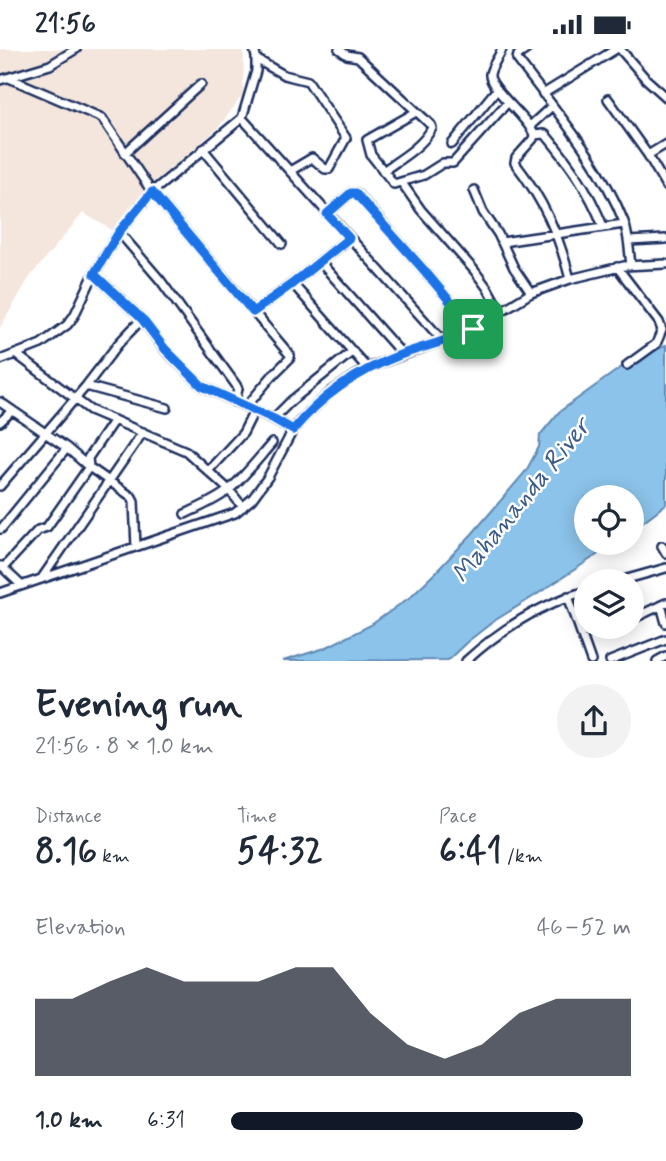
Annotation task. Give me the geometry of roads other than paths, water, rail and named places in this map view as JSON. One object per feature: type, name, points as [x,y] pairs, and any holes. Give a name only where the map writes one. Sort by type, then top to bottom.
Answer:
[{"type":"street","points":[[0,80],[50,65],[76,49]]},
{"type":"street","points":[[0,360],[41,344],[67,325],[119,232],[152,192],[242,118],[254,82],[254,49]]},
{"type":"street","points":[[339,49],[347,55],[358,57],[431,125],[431,130],[412,150],[383,171]]},
{"type":"street","points":[[570,279],[556,233],[535,190],[515,163],[534,135],[530,126],[492,83],[490,75],[504,49],[517,58],[583,148],[624,224],[631,265]]},
{"type":"street","points":[[517,58],[527,49]]},
{"type":"street","points":[[543,94],[618,49],[666,97]]},
{"type":"street","points":[[256,59],[284,75],[308,81],[346,138],[328,169],[312,158],[290,171]]},
{"type":"street","points":[[9,78],[100,117],[152,192],[290,357],[250,409],[242,435],[208,471]]},
{"type":"street","points":[[125,153],[201,84]]},
{"type":"street","points":[[452,144],[497,89]]},
{"type":"street","points":[[608,99],[648,155],[666,186]]},
{"type":"street","points":[[416,111],[367,140],[371,155],[393,183],[402,183],[424,175],[443,163],[453,163],[509,103]]},
{"type":"street","points":[[530,126],[552,106]]},
{"type":"street","points":[[242,118],[443,341]]},
{"type":"street","points":[[534,135],[545,134],[568,161],[583,184],[603,226]]},
{"type":"street","points":[[648,155],[666,144]]},
{"type":"street","points":[[203,149],[282,244]]},
{"type":"street","points":[[402,183],[425,216],[481,280],[500,311]]},
{"type":"street","points":[[474,190],[483,212],[531,293]]},
{"type":"street","points":[[327,214],[351,193],[356,193],[473,329]]},
{"type":"street","points":[[502,242],[624,224]]},
{"type":"street","points":[[119,232],[161,281],[236,385],[238,389],[235,403]]},
{"type":"street","points":[[253,312],[349,238]]},
{"type":"street","points":[[628,241],[666,240]]},
{"type":"street","points":[[320,262],[402,354]]},
{"type":"street","points":[[0,593],[226,517],[243,507],[268,477],[293,430],[332,391],[367,368],[473,329],[531,293],[570,279],[617,267],[666,264]]},
{"type":"street","points":[[617,267],[659,322],[662,330],[656,344],[627,365]]},
{"type":"street","points":[[94,274],[142,319],[165,349],[202,386],[293,430]]},
{"type":"street","points":[[292,284],[367,368]]},
{"type":"street","points":[[0,486],[142,319]]},
{"type":"street","points":[[274,419],[291,401],[353,351]]},
{"type":"street","points":[[16,354],[75,397],[87,409],[186,451],[229,490],[243,507]]},
{"type":"street","points":[[86,386],[167,408]]},
{"type":"street","points":[[0,402],[132,497],[136,547]]},
{"type":"street","points":[[0,422],[12,411]]},
{"type":"street","points":[[21,585],[1,567],[38,530],[47,527],[89,467],[88,458],[114,420]]},
{"type":"street","points":[[41,579],[143,432]]},
{"type":"street","points":[[185,514],[229,490],[272,443]]},
{"type":"street","points":[[1,529],[67,448]]},
{"type":"street","points":[[644,574],[666,568]]},
{"type":"street","points":[[466,660],[488,641],[532,613],[574,594]]},
{"type":"street","points":[[568,596],[574,612]]},
{"type":"street","points":[[644,613],[663,604],[666,622]]},
{"type":"street","points":[[584,639],[591,660]]},
{"type":"street","points":[[610,660],[666,639]]},
{"type":"street","points":[[657,660],[666,656]]},
{"type":"water","name":"Mahananda River","points":[[666,345],[666,504],[644,521],[644,485],[574,485],[574,555],[597,555],[494,621],[448,660],[283,661],[325,648],[371,625],[410,597],[472,534],[526,471],[539,447],[540,435],[559,412],[620,368]]}]
